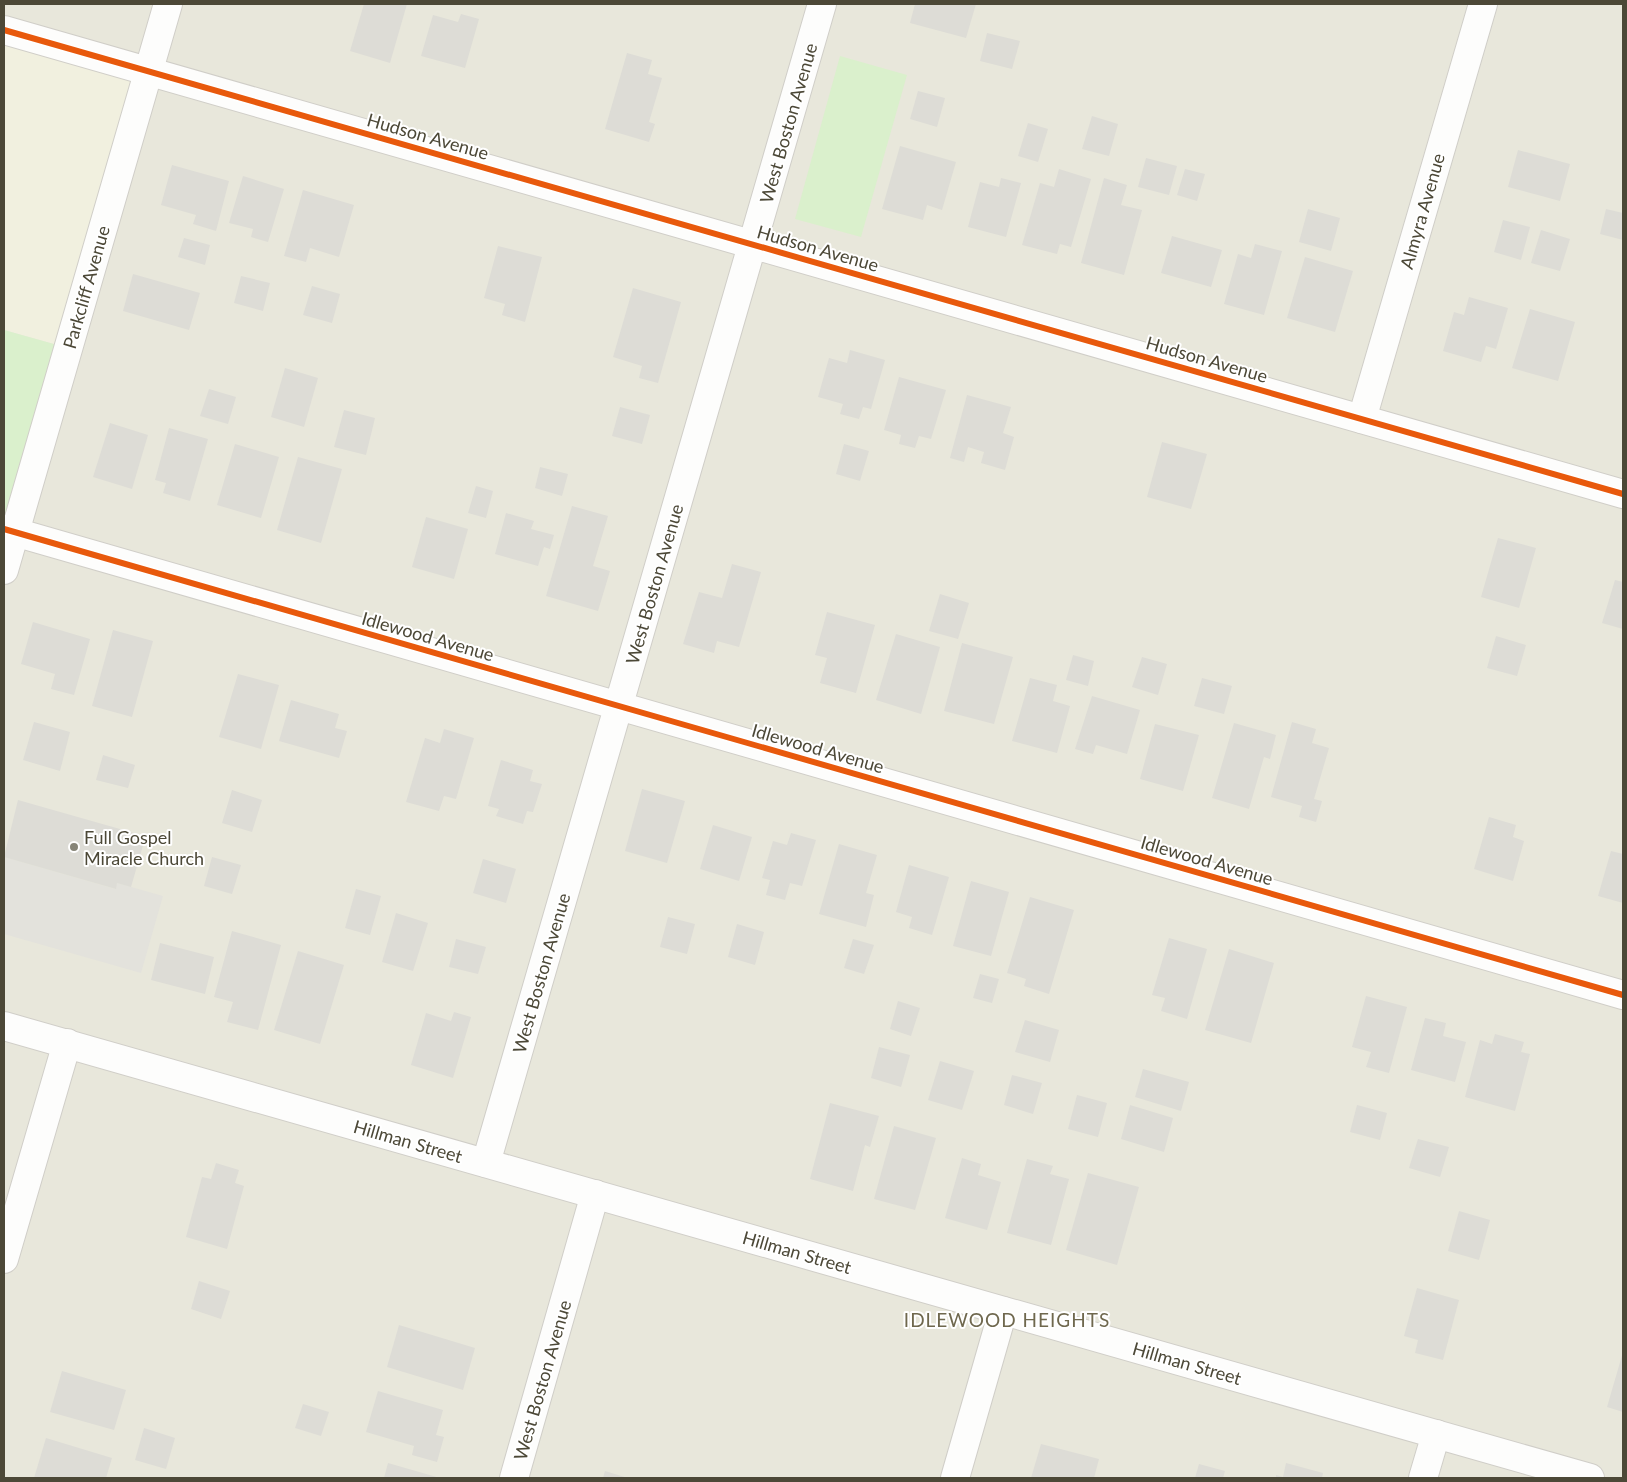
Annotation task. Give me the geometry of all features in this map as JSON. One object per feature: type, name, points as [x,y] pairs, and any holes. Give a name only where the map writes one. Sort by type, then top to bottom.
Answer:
[{"type":"street","name":"Parkcliff Avenue","points":[[4,570],[9,531],[168,4]]},
{"type":"street","name":"West Boston Avenue","points":[[486,1163],[822,4]]},
{"type":"street","name":"Almyra Avenue","points":[[1362,419],[1482,4]]},
{"type":"street","name":"Hudson Avenue","points":[[4,30],[1623,494]]},
{"type":"street","name":"Idlewood Avenue","points":[[9,531],[1623,995]]},
{"type":"street","name":"Hillman Street","points":[[4,1026],[1590,1478]]},
{"type":"street","points":[[4,1259],[67,1044]]},
{"type":"street","name":"West Boston Avenue","points":[[514,1478],[595,1194]]},
{"type":"street","points":[[955,1478],[1003,1311]]},
{"type":"street","points":[[1423,1478],[1436,1434]]},
{"type":"shaded area","points":[[4,4],[1623,4],[1623,1478],[4,1478]]},
{"type":"shaded area","points":[[4,30],[148,72],[68,348],[4,330]]},
{"type":"shaded area","points":[[4,857],[115,889],[117,883],[163,896],[141,973],[4,934]]},
{"type":"green space","points":[[840,56],[907,75],[861,237],[795,219]]},
{"type":"green space","points":[[4,330],[68,348],[4,529]]},
{"type":"building","points":[[364,4],[407,4],[390,63],[350,51]]},
{"type":"building","points":[[915,4],[976,4],[966,38],[910,23]]},
{"type":"building","points":[[461,14],[479,19],[465,68],[421,56],[433,15],[458,22]]},
{"type":"building","points":[[987,33],[1020,41],[1012,69],[980,61]]},
{"type":"building","points":[[627,53],[652,60],[648,74],[662,78],[649,122],[655,124],[649,142],[605,129]]},
{"type":"building","points":[[918,91],[945,98],[937,127],[910,119]]},
{"type":"building","points":[[1092,116],[1118,124],[1109,156],[1082,149]]},
{"type":"building","points":[[1028,123],[1048,129],[1038,162],[1018,156]]},
{"type":"building","points":[[900,146],[956,162],[942,210],[927,205],[923,220],[882,209]]},
{"type":"building","points":[[1518,150],[1570,164],[1560,201],[1508,187]]},
{"type":"building","points":[[1146,158],[1177,166],[1169,195],[1138,187]]},
{"type":"building","points":[[172,165],[229,181],[216,231],[193,224],[196,215],[161,205]]},
{"type":"building","points":[[1059,169],[1091,179],[1071,247],[1060,244],[1057,254],[1022,245],[1040,183],[1054,187]]},
{"type":"building","points":[[1185,169],[1205,174],[1197,201],[1177,195]]},
{"type":"building","points":[[243,176],[284,189],[268,242],[251,237],[253,229],[229,223]]},
{"type":"building","points":[[1001,178],[1021,183],[1006,237],[968,227],[980,182],[999,187]]},
{"type":"building","points":[[1104,178],[1127,185],[1121,205],[1142,210],[1124,275],[1081,263]]},
{"type":"building","points":[[303,190],[354,205],[339,257],[310,248],[306,262],[284,256]]},
{"type":"building","points":[[1308,209],[1340,218],[1331,251],[1299,242]]},
{"type":"building","points":[[1606,209],[1623,213],[1623,240],[1600,234]]},
{"type":"building","points":[[1503,220],[1530,227],[1521,260],[1494,252]]},
{"type":"building","points":[[1541,230],[1570,239],[1560,271],[1531,263]]},
{"type":"building","points":[[1172,236],[1222,250],[1211,287],[1161,273]]},
{"type":"building","points":[[184,238],[210,245],[205,265],[178,257]]},
{"type":"building","points":[[1255,244],[1282,251],[1264,315],[1224,304],[1238,254],[1251,258]]},
{"type":"building","points":[[498,246],[542,257],[525,322],[502,315],[505,304],[484,298]]},
{"type":"building","points":[[1305,257],[1353,271],[1335,332],[1287,318]]},
{"type":"building","points":[[133,274],[200,293],[189,330],[123,311]]},
{"type":"building","points":[[241,276],[270,283],[263,311],[234,303]]},
{"type":"building","points":[[312,286],[340,294],[332,323],[303,315]]},
{"type":"building","points":[[633,288],[681,302],[658,383],[639,378],[642,366],[613,357]]},
{"type":"building","points":[[1469,297],[1508,308],[1496,349],[1486,346],[1481,362],[1443,351],[1454,312],[1464,315]]},
{"type":"building","points":[[1530,309],[1575,322],[1558,381],[1512,368]]},
{"type":"building","points":[[850,350],[885,360],[871,409],[863,407],[859,419],[840,414],[843,404],[818,397],[829,358],[847,363]]},
{"type":"building","points":[[285,368],[318,378],[304,427],[271,417]]},
{"type":"building","points":[[899,377],[946,390],[931,439],[919,436],[915,448],[899,444],[901,435],[884,430]]},
{"type":"building","points":[[209,389],[236,397],[228,424],[200,416]]},
{"type":"building","points":[[967,395],[1011,407],[1003,433],[1014,437],[1005,470],[981,463],[984,452],[968,447],[964,462],[950,458]]},
{"type":"building","points":[[620,407],[650,415],[642,444],[612,436]]},
{"type":"building","points":[[344,410],[375,418],[366,455],[334,447]]},
{"type":"building","points":[[110,423],[148,435],[132,489],[93,477]]},
{"type":"building","points":[[169,428],[208,439],[190,501],[163,493],[166,483],[155,480]]},
{"type":"building","points":[[1162,442],[1207,454],[1191,509],[1147,497]]},
{"type":"building","points":[[235,444],[279,457],[261,518],[217,505]]},
{"type":"building","points":[[844,444],[869,451],[860,481],[836,474]]},
{"type":"building","points":[[298,457],[342,469],[321,543],[277,530]]},
{"type":"building","points":[[540,467],[568,474],[562,496],[535,488]]},
{"type":"building","points":[[476,486],[493,491],[486,518],[468,513]]},
{"type":"building","points":[[572,506],[608,516],[593,566],[610,571],[598,611],[546,596]]},
{"type":"building","points":[[506,513],[534,521],[531,529],[554,535],[550,549],[544,547],[538,566],[495,554]]},
{"type":"building","points":[[426,517],[468,529],[454,579],[412,567]]},
{"type":"building","points":[[1498,538],[1536,548],[1519,608],[1481,597]]},
{"type":"building","points":[[732,564],[761,572],[739,647],[717,641],[714,653],[683,644],[699,592],[722,598]]},
{"type":"building","points":[[1615,580],[1623,582],[1623,629],[1602,623]]},
{"type":"building","points":[[940,594],[969,603],[958,639],[929,631]]},
{"type":"building","points":[[827,612],[875,625],[856,693],[820,683],[827,658],[815,655]]},
{"type":"building","points":[[33,622],[90,639],[74,695],[51,689],[55,674],[21,664]]},
{"type":"building","points":[[113,630],[153,641],[132,717],[92,706]]},
{"type":"building","points":[[896,634],[940,647],[921,714],[876,700]]},
{"type":"building","points":[[1496,636],[1526,645],[1517,676],[1487,668]]},
{"type":"building","points":[[962,643],[1013,657],[994,724],[944,711]]},
{"type":"building","points":[[1073,655],[1094,661],[1088,686],[1066,680]]},
{"type":"building","points":[[1142,657],[1167,664],[1158,695],[1132,687]]},
{"type":"building","points":[[238,674],[279,685],[261,749],[219,737]]},
{"type":"building","points":[[1030,678],[1057,685],[1053,701],[1070,706],[1057,753],[1012,741]]},
{"type":"building","points":[[1202,678],[1232,686],[1224,714],[1194,706]]},
{"type":"building","points":[[1092,696],[1140,710],[1127,754],[1096,745],[1093,754],[1075,749]]},
{"type":"building","points":[[291,700],[339,714],[335,728],[347,731],[339,758],[279,741]]},
{"type":"building","points":[[34,722],[70,732],[60,771],[23,760]]},
{"type":"building","points":[[1292,722],[1316,729],[1312,743],[1329,748],[1314,799],[1322,801],[1316,822],[1299,817],[1302,806],[1271,797]]},
{"type":"building","points":[[1234,723],[1276,735],[1270,759],[1264,757],[1249,809],[1212,798]]},
{"type":"building","points":[[1155,724],[1199,735],[1183,791],[1140,779]]},
{"type":"building","points":[[444,729],[474,738],[456,799],[444,796],[439,811],[406,802],[425,738],[440,743]]},
{"type":"building","points":[[103,755],[135,765],[128,788],[96,780]]},
{"type":"building","points":[[501,760],[533,770],[530,781],[542,784],[533,812],[527,811],[523,824],[496,816],[499,809],[488,806]]},
{"type":"building","points":[[642,789],[685,801],[667,863],[625,851]]},
{"type":"building","points":[[232,790],[262,800],[252,832],[222,823]]},
{"type":"building","name":"Full Gospel Miracle Church","points":[[18,800],[134,833],[132,839],[144,842],[131,887],[117,883],[116,889],[4,857]]},
{"type":"building","points":[[1489,817],[1516,825],[1513,837],[1524,841],[1513,881],[1474,869]]},
{"type":"building","points":[[713,825],[752,837],[739,881],[700,869]]},
{"type":"building","points":[[791,833],[816,840],[802,886],[790,883],[785,900],[766,895],[770,880],[762,878],[773,841],[787,845]]},
{"type":"building","points":[[839,844],[877,855],[866,893],[874,895],[866,927],[819,914]]},
{"type":"building","points":[[1611,851],[1623,854],[1623,903],[1598,896]]},
{"type":"building","points":[[212,857],[241,865],[232,894],[204,886]]},
{"type":"building","points":[[483,859],[516,869],[506,903],[473,893]]},
{"type":"building","points":[[909,865],[949,877],[932,935],[909,928],[912,917],[896,912]]},
{"type":"building","points":[[971,881],[1009,892],[991,956],[953,946]]},
{"type":"building","points":[[356,889],[381,896],[370,935],[345,928]]},
{"type":"building","points":[[1030,897],[1074,910],[1049,994],[1024,986],[1026,979],[1007,973]]},
{"type":"building","points":[[396,913],[428,923],[413,971],[382,962]]},
{"type":"building","points":[[668,917],[695,924],[687,954],[660,947]]},
{"type":"building","points":[[737,924],[764,932],[755,965],[728,957]]},
{"type":"building","points":[[232,931],[281,945],[258,1030],[227,1022],[233,1002],[214,997]]},
{"type":"building","points":[[1169,938],[1207,949],[1187,1019],[1161,1011],[1165,998],[1152,995]]},
{"type":"building","points":[[456,939],[486,947],[478,974],[449,967]]},
{"type":"building","points":[[853,939],[874,945],[864,974],[844,968]]},
{"type":"building","points":[[160,943],[214,957],[205,994],[151,980]]},
{"type":"building","points":[[1229,949],[1274,963],[1251,1043],[1205,1030]]},
{"type":"building","points":[[298,951],[344,965],[320,1044],[274,1030]]},
{"type":"building","points":[[980,974],[999,979],[992,1003],[973,998]]},
{"type":"building","points":[[1366,996],[1407,1007],[1389,1073],[1366,1067],[1371,1052],[1352,1047]]},
{"type":"building","points":[[898,1001],[920,1008],[911,1036],[890,1029]]},
{"type":"building","points":[[454,1012],[471,1017],[453,1078],[411,1065],[426,1013],[451,1021]]},
{"type":"building","points":[[1425,1018],[1446,1023],[1443,1036],[1466,1042],[1455,1082],[1411,1070]]},
{"type":"building","points":[[1025,1020],[1059,1030],[1050,1062],[1015,1052]]},
{"type":"building","points":[[1495,1034],[1524,1042],[1521,1052],[1530,1054],[1515,1111],[1465,1097],[1480,1040],[1492,1044]]},
{"type":"building","points":[[879,1047],[910,1055],[901,1087],[871,1078]]},
{"type":"building","points":[[940,1061],[974,1071],[962,1110],[928,1100]]},
{"type":"building","points":[[1143,1069],[1189,1082],[1181,1111],[1135,1097]]},
{"type":"building","points":[[1012,1075],[1042,1083],[1033,1114],[1004,1105]]},
{"type":"building","points":[[1077,1095],[1107,1103],[1098,1137],[1068,1129]]},
{"type":"building","points":[[830,1103],[879,1116],[870,1147],[865,1145],[853,1191],[810,1179]]},
{"type":"building","points":[[1130,1105],[1173,1118],[1164,1152],[1121,1139]]},
{"type":"building","points":[[1357,1105],[1387,1113],[1380,1140],[1350,1132]]},
{"type":"building","points":[[894,1126],[936,1138],[915,1210],[874,1199]]},
{"type":"building","points":[[1418,1139],[1449,1147],[1440,1177],[1409,1168]]},
{"type":"building","points":[[962,1158],[981,1164],[978,1175],[1001,1182],[987,1230],[945,1218]]},
{"type":"building","points":[[1027,1159],[1053,1166],[1050,1174],[1069,1179],[1051,1245],[1007,1233]]},
{"type":"building","points":[[216,1163],[239,1170],[235,1183],[244,1186],[227,1249],[186,1237],[202,1177],[211,1179]]},
{"type":"building","points":[[1088,1173],[1139,1187],[1117,1265],[1066,1250]]},
{"type":"building","points":[[1459,1211],[1490,1220],[1479,1260],[1448,1251]]},
{"type":"building","points":[[199,1281],[230,1291],[221,1319],[191,1309]]},
{"type":"building","points":[[1417,1288],[1459,1300],[1443,1360],[1415,1353],[1418,1340],[1404,1336]]},
{"type":"building","points":[[399,1325],[475,1348],[463,1390],[387,1367]]},
{"type":"building","points":[[1623,1352],[1623,1412],[1607,1407]]},
{"type":"building","points":[[62,1371],[126,1390],[114,1430],[50,1412]]},
{"type":"building","points":[[378,1391],[443,1410],[436,1435],[444,1437],[437,1462],[412,1455],[414,1446],[366,1432]]},
{"type":"building","points":[[303,1404],[329,1412],[321,1436],[295,1428]]},
{"type":"building","points":[[144,1428],[175,1438],[166,1469],[135,1460]]},
{"type":"building","points":[[46,1438],[112,1458],[106,1478],[34,1478]]},
{"type":"building","points":[[1041,1444],[1099,1459],[1094,1478],[1031,1478]]},
{"type":"building","points":[[388,1463],[440,1478],[384,1478]]},
{"type":"building","points":[[1286,1463],[1323,1473],[1322,1478],[1276,1478],[1276,1475],[1283,1477]]},
{"type":"building","points":[[1199,1464],[1225,1471],[1223,1478],[1195,1478]]},
{"type":"building","points":[[605,1471],[628,1478],[603,1478]]},
{"type":"cycle path","points":[[4,30],[1623,494]]},
{"type":"cycle path","points":[[4,529],[1623,995]]},
{"type":"place","name":"Full Gospel Miracle Church","points":[[74,847]]},
{"type":"district","name":"IDLEWOOD HEIGHTS","points":[[1007,1319]]}]
